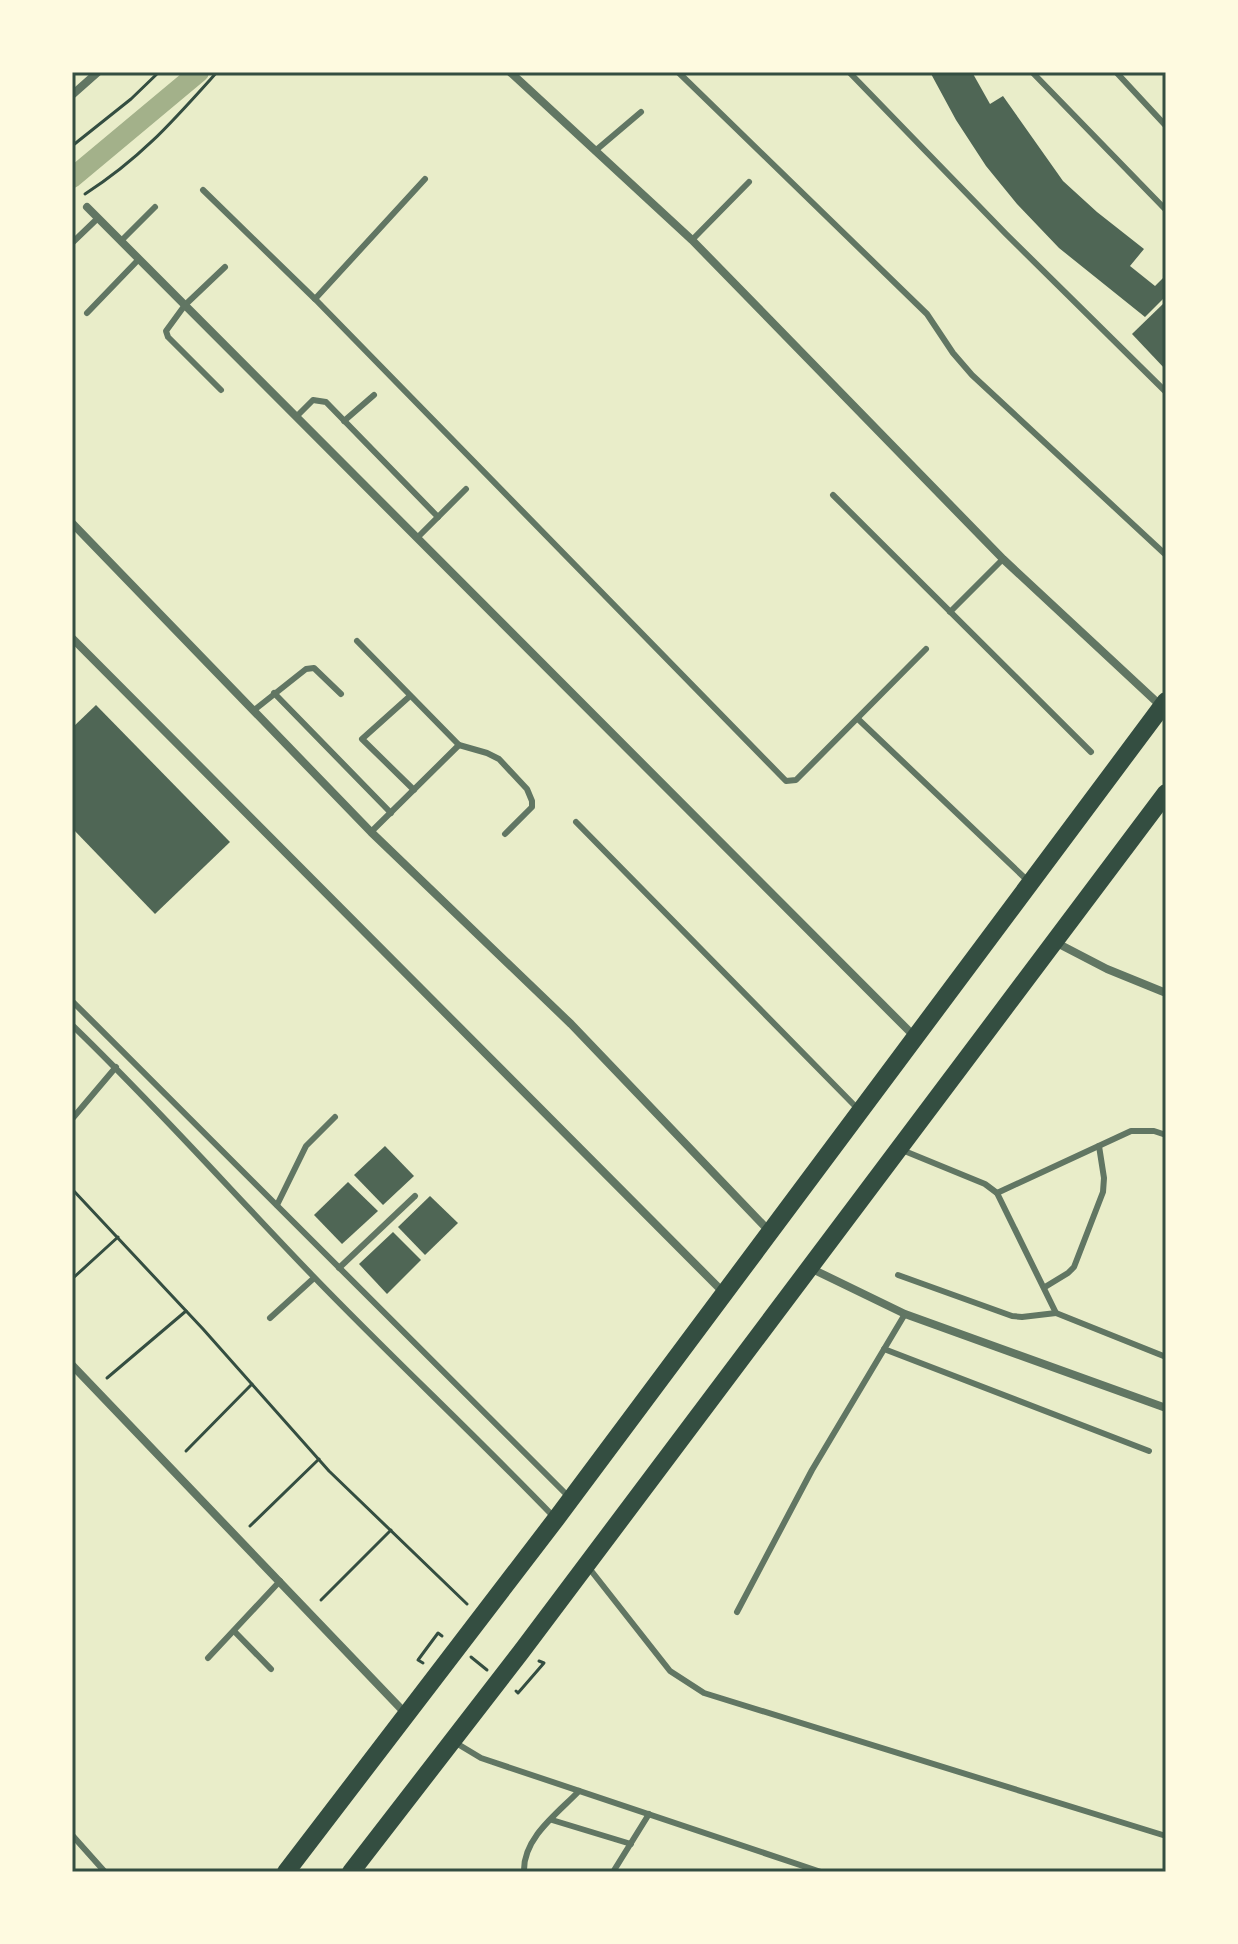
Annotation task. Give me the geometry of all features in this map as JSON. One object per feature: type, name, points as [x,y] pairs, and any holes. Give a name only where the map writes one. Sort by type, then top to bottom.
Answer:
[{"type":"main road","points":[[286,1872],[556,1519],[1164,704]]},
{"type":"main road","points":[[351,1872],[587,1565],[1166,793]]},
{"type":"street","points":[[72,95],[98,72]]},
{"type":"street","points":[[510,72],[692,240],[1003,559],[1164,704]]},
{"type":"street","points":[[87,207],[915,1038]]},
{"type":"street","points":[[72,523],[371,832],[571,1024],[770,1232]]},
{"type":"street","points":[[72,638],[725,1294]]},
{"type":"street","points":[[1054,942],[1107,969],[1166,993]]},
{"type":"street","points":[[810,1267],[905,1314],[1166,1408]]},
{"type":"street","points":[[72,1365],[406,1715]]},
{"type":"lane","points":[[678,72],[927,314],[972,375],[1166,555]]},
{"type":"lane","points":[[849,72],[1006,234],[1166,392]]},
{"type":"lane","points":[[1032,72],[1166,210]]},
{"type":"lane","points":[[1116,72],[1166,126]]},
{"type":"lane","points":[[595,152],[641,112]]},
{"type":"lane","points":[[315,299],[425,179]]},
{"type":"lane","points":[[692,240],[749,182]]},
{"type":"lane","points":[[203,190],[315,299],[781,778],[796,780],[926,649]]},
{"type":"lane","points":[[121,241],[155,207]]},
{"type":"lane","points":[[72,243],[99,217]]},
{"type":"lane","points":[[87,313],[139,259]]},
{"type":"lane","points":[[221,390],[168,337],[166,331],[185,305],[225,267]]},
{"type":"lane","points":[[344,421],[374,395]]},
{"type":"lane","points":[[297,416],[313,400],[326,402],[438,517]]},
{"type":"lane","points":[[418,537],[466,489]]},
{"type":"lane","points":[[833,495],[1091,752]]},
{"type":"lane","points":[[950,612],[1003,559]]},
{"type":"lane","points":[[357,641],[459,745],[499,759],[527,789],[532,807],[505,834]]},
{"type":"lane","points":[[253,711],[306,669],[314,668],[341,694]]},
{"type":"lane","points":[[274,693],[391,813]]},
{"type":"lane","points":[[410,696],[362,739],[414,790]]},
{"type":"lane","points":[[858,719],[1030,883]]},
{"type":"lane","points":[[371,832],[459,745]]},
{"type":"lane","points":[[576,822],[860,1112]]},
{"type":"lane","points":[[72,1001],[571,1499]]},
{"type":"lane","points":[[72,1025],[116,1067],[314,1278],[556,1519]]},
{"type":"lane","points":[[72,1119],[116,1067]]},
{"type":"lane","points":[[277,1205],[306,1146],[335,1117]]},
{"type":"lane","points":[[997,1193],[1131,1131],[1154,1131],[1166,1135]]},
{"type":"lane","points":[[1045,1287],[1074,1267],[1103,1192],[1099,1146]]},
{"type":"lane","points":[[899,1149],[985,1184],[997,1193],[1056,1313]]},
{"type":"lane","points":[[339,1268],[415,1196]]},
{"type":"lane","points":[[898,1275],[1012,1316],[1056,1313],[1166,1357]]},
{"type":"lane","points":[[270,1318],[314,1278]]},
{"type":"lane","points":[[737,1612],[812,1470],[905,1314]]},
{"type":"lane","points":[[884,1349],[1149,1451]]},
{"type":"lane","points":[[587,1565],[670,1671],[704,1693],[1166,1836]]},
{"type":"lane","points":[[208,1658],[280,1581]]},
{"type":"lane","points":[[234,1631],[271,1669]]},
{"type":"lane","points":[[453,1741],[481,1758],[821,1872]]},
{"type":"lane","points":[[526,1872],[524,1859],[531,1842],[579,1791]]},
{"type":"lane","points":[[613,1872],[649,1814]]},
{"type":"lane","points":[[552,1820],[631,1844]]},
{"type":"lane","points":[[72,1835],[105,1872]]},
{"type":"path","points":[[72,146],[131,99],[159,72]]},
{"type":"path","points":[[84,195],[121,171],[160,136],[217,72]]},
{"type":"path","points":[[72,1189],[319,1459],[481,1617]]},
{"type":"path","points":[[72,1279],[118,1237]]},
{"type":"path","points":[[107,1378],[186,1311]]},
{"type":"path","points":[[186,1451],[252,1384]]},
{"type":"path","points":[[250,1526],[319,1459]]},
{"type":"path","points":[[321,1600],[391,1530]]},
{"type":"path","points":[[438,1633],[450,1641]]},
{"type":"path","points":[[461,1650],[495,1676]]},
{"type":"path","points":[[507,1685],[518,1693]]},
{"type":"building","points":[[930,72],[972,72],[990,104],[1003,96],[1063,181],[1144,249],[1130,266],[1155,286],[1166,275],[1166,296],[1145,317],[1059,248],[1017,204],[986,166]]},
{"type":"building","points":[[1166,301],[1166,370],[1132,334]]},
{"type":"building","points":[[96,705],[230,842],[155,914],[72,828],[72,728]]},
{"type":"building","points":[[385,1146],[414,1176],[383,1205],[354,1175]]},
{"type":"building","points":[[348,1182],[378,1211],[342,1244],[314,1215]]},
{"type":"building","points":[[430,1196],[458,1223],[425,1255],[398,1227]]},
{"type":"building","points":[[393,1232],[421,1260],[387,1294],[359,1264]]},
{"type":"waterway","points":[[72,178],[199,72]]}]
